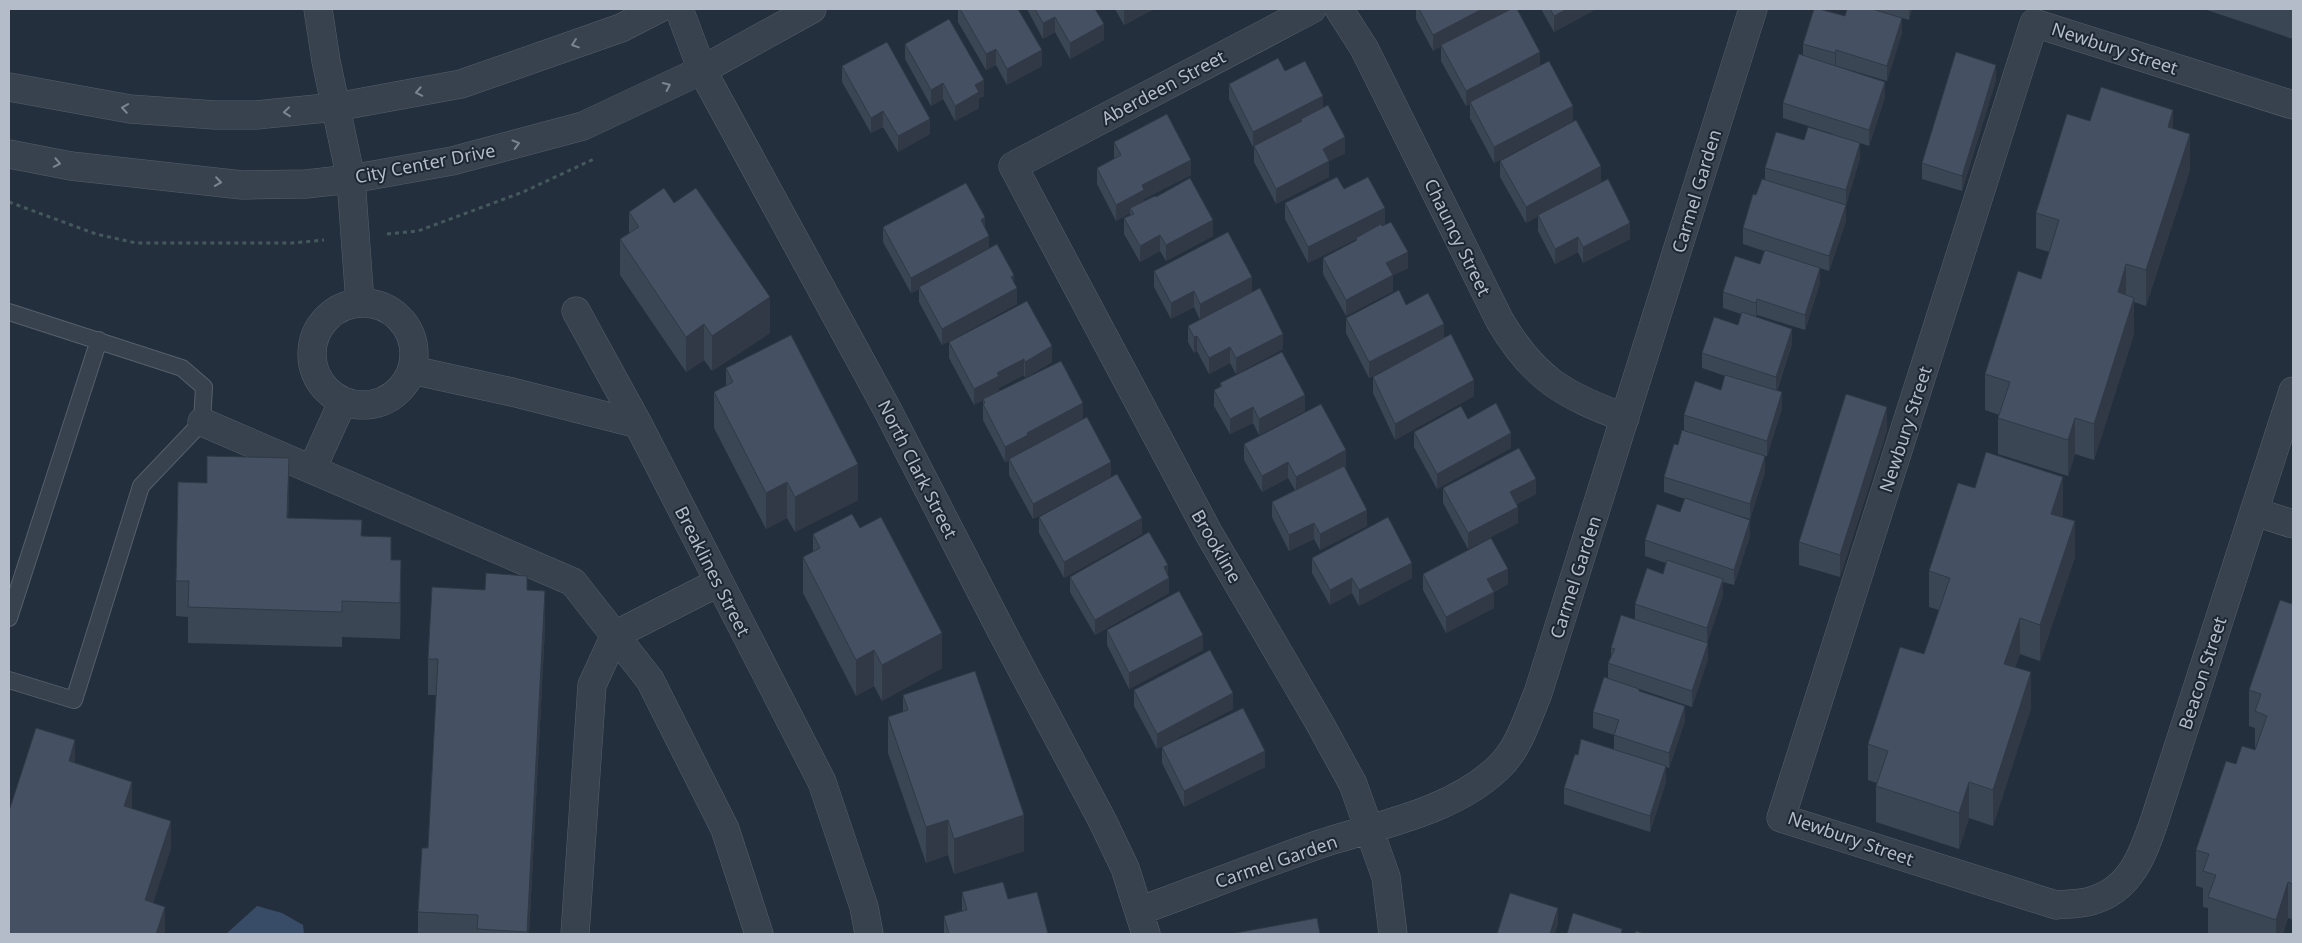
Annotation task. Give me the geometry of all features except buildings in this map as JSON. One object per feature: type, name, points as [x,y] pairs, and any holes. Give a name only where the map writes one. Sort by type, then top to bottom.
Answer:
[{"type":"street","points":[[318,9],[326,61],[351,178],[360,303]]},
{"type":"street","points":[[9,87],[130,109],[216,115],[256,115],[336,107],[460,84],[621,28],[658,9]]},
{"type":"street","name":"North Clark Street","points":[[679,9],[702,70],[887,409],[1102,820],[1125,868],[1143,922]]},
{"type":"street","name":"City Center Drive","points":[[9,154],[71,166],[242,185],[306,184],[452,161],[583,126],[702,70],[812,9]]},
{"type":"street","name":"Aberdeen Street","points":[[1013,166],[1312,9]]},
{"type":"street","name":"Chauncy Street","points":[[1339,9],[1364,48],[1500,321],[1515,347],[1535,369],[1556,387],[1580,400],[1625,418]]},
{"type":"street","name":"Carmel Garden","points":[[1143,922],[1316,846],[1415,816],[1474,788],[1498,768],[1517,745],[1538,693],[1753,9]]},
{"type":"street","name":"Newbury Street","points":[[2056,905],[1781,818],[2034,23],[2293,105]]},
{"type":"street","name":"Brookline","points":[[1013,166],[1208,532],[1319,722],[1352,784],[1386,877],[1393,934]]},
{"type":"street","points":[[360,303],[374,304],[387,309],[399,317],[407,329],[413,342],[412,370],[396,393],[384,401],[357,405],[344,401],[330,394],[320,382],[313,368],[311,353],[314,338],[321,324],[331,313],[345,306],[360,303]]},
{"type":"street","name":"Breaklines Street","points":[[576,311],[638,424],[822,782],[864,908],[869,934]]},
{"type":"street","points":[[412,370],[512,392],[638,424]]},
{"type":"street","name":"Beacon Street","points":[[2056,905],[2092,900],[2122,885],[2141,859],[2293,391]]},
{"type":"street","points":[[312,469],[344,401]]},
{"type":"street","points":[[202,422],[574,582],[650,680],[725,829],[759,934]]},
{"type":"street","points":[[2254,512],[2293,524]]},
{"type":"street","points":[[575,934],[592,685],[615,635],[719,582]]},
{"type":"lane","points":[[9,312],[182,368],[204,387],[202,422],[141,486],[74,700],[9,680]]},
{"type":"lane","points":[[9,618],[100,340]]},
{"type":"water","points":[[257,906],[282,913],[303,925],[304,934],[226,934]]}]
